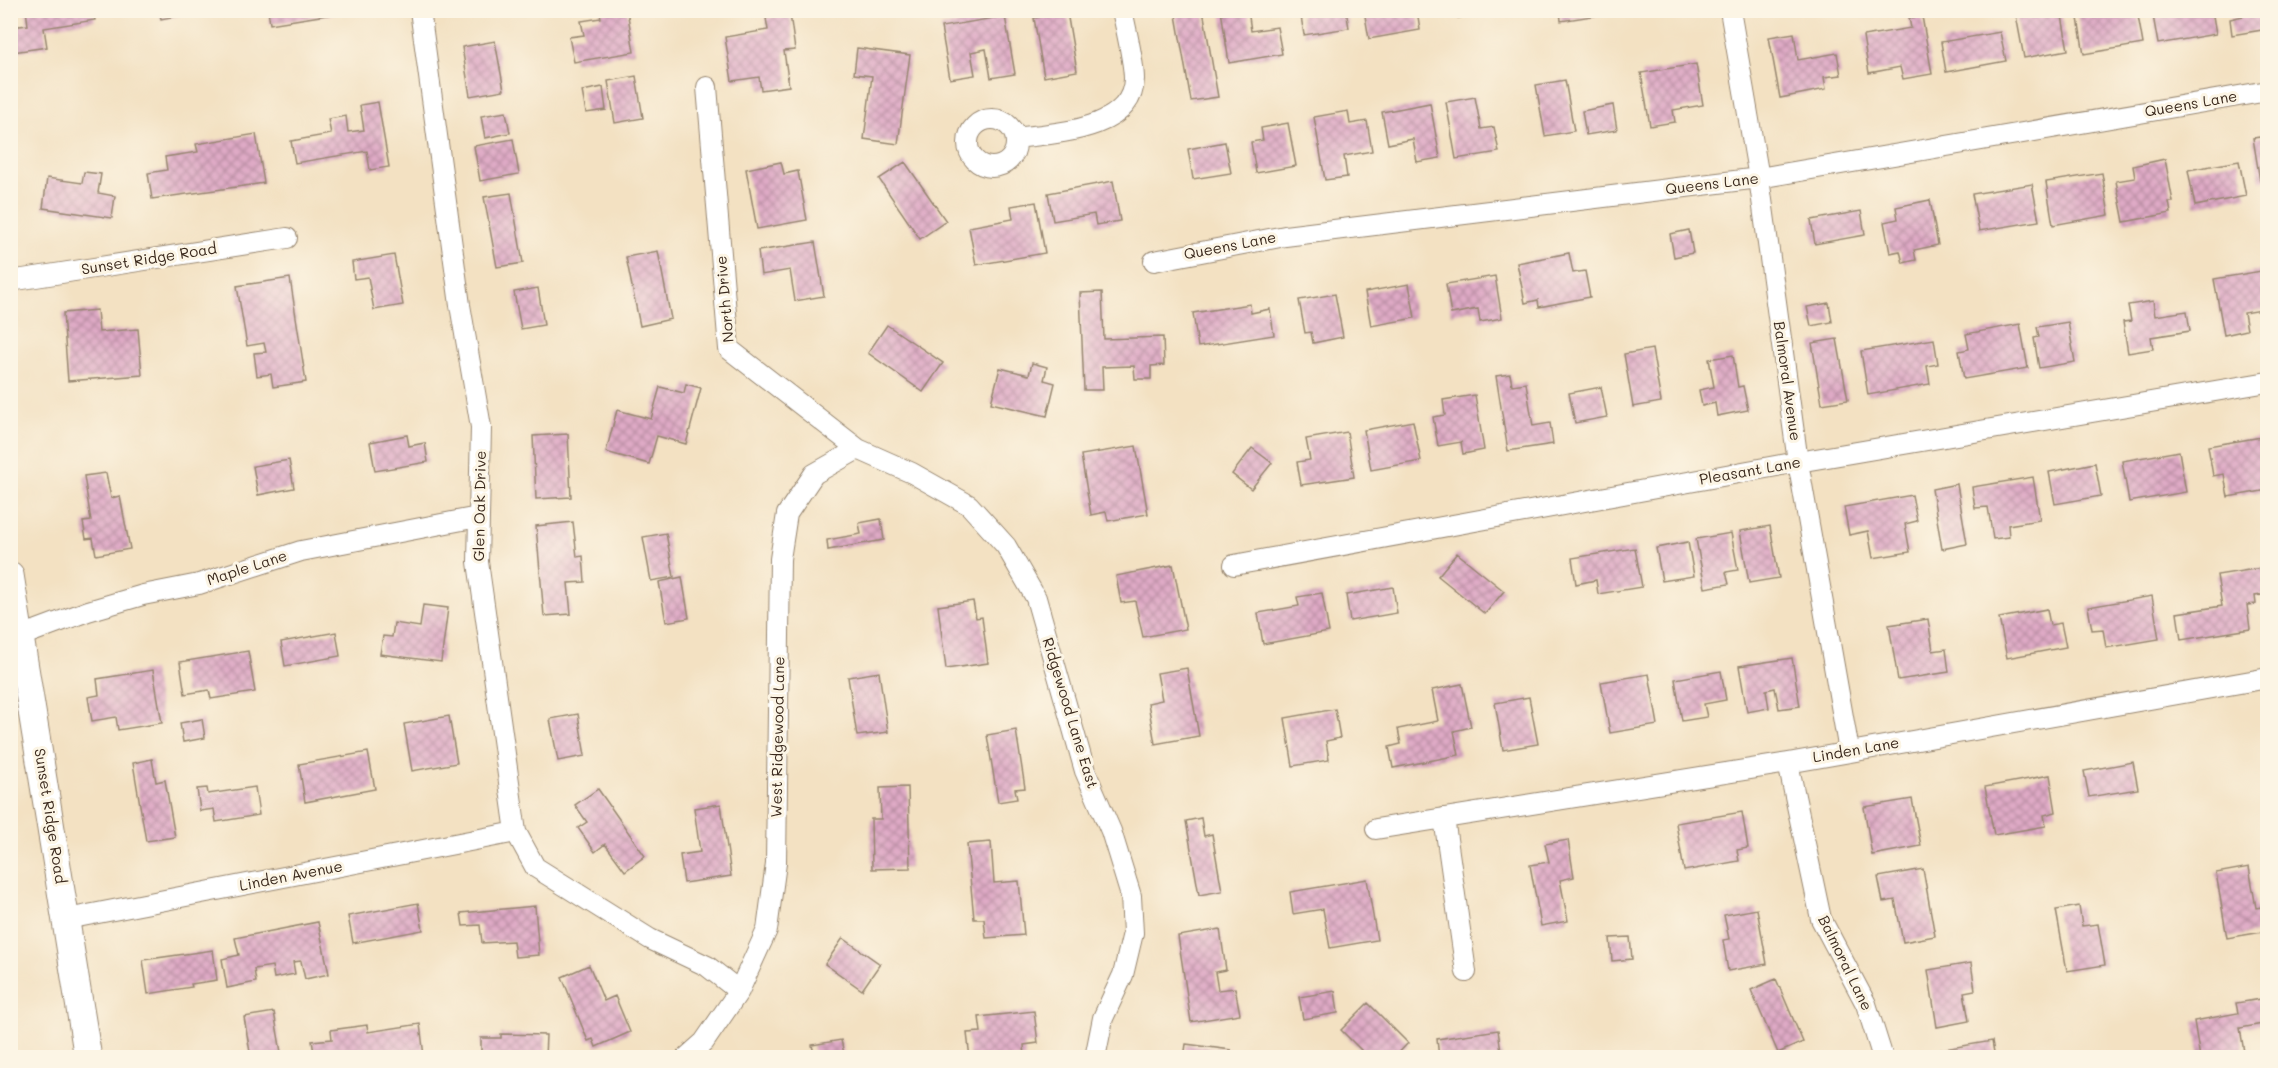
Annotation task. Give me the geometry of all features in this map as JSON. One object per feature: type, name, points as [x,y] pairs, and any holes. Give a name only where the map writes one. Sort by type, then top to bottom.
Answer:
[{"type":"street","name":"Glen Oak Drive","points":[[420,10],[460,305],[481,427],[478,562],[516,832],[535,867],[650,939],[707,966],[739,991]]},
{"type":"street","points":[[1016,138],[1098,124],[1118,113],[1129,98],[1134,80],[1122,10]]},
{"type":"street","name":"Balmoral Avenue","points":[[1730,10],[1759,178],[1798,462],[1849,751]]},
{"type":"street","name":"North Drive","points":[[707,87],[729,349],[858,449]]},
{"type":"street","name":"Queens Lane","points":[[1154,261],[1285,236],[1759,178],[2268,91]]},
{"type":"street","name":"Sunset Ridge Road","points":[[10,281],[287,238]]},
{"type":"street","name":"Pleasant Lane","points":[[1234,565],[1798,462],[2268,382]]},
{"type":"street","name":"West Ridgewood Lane","points":[[686,1058],[708,1050],[767,930],[776,863],[780,559],[788,514],[814,474],[858,449]]},
{"type":"street","name":"Ridgewood Lane East","points":[[858,449],[912,472],[969,505],[1006,546],[1036,598],[1085,771],[1111,831],[1131,896],[1133,933],[1123,975],[1103,1018],[1095,1058]]},
{"type":"street","name":"Maple Lane","points":[[21,636],[99,608],[143,595],[199,584],[301,551],[478,517]]},
{"type":"street","name":"Sunset Ridge Road","points":[[10,574],[88,1058]]},
{"type":"street","name":"Linden Lane","points":[[1376,829],[1788,763],[2268,678]]},
{"type":"street","name":"Balmoral Lane","points":[[1788,763],[1821,919],[1866,1004],[1883,1058]]},
{"type":"street","points":[[1444,818],[1466,972]]},
{"type":"street","name":"Linden Avenue","points":[[67,920],[516,832]]},
{"type":"building","points":[[26,10],[93,10],[95,20],[44,28],[47,47],[13,52],[10,27],[28,25]]},
{"type":"building","points":[[159,10],[181,10],[182,15],[161,19]]},
{"type":"building","points":[[268,10],[345,10],[345,12],[270,24]]},
{"type":"building","points":[[627,10],[634,52],[574,62],[569,37],[584,35],[581,21],[601,18],[600,13]]},
{"type":"building","points":[[1203,10],[1218,97],[1191,101],[1176,15]]},
{"type":"building","points":[[1221,10],[1248,10],[1251,31],[1277,27],[1282,54],[1229,63]]},
{"type":"building","points":[[1300,10],[1346,10],[1349,28],[1304,35]]},
{"type":"building","points":[[1364,10],[1417,10],[1420,30],[1369,39]]},
{"type":"building","points":[[1456,10],[1496,10],[1496,12],[1458,18]]},
{"type":"building","points":[[1560,10],[1616,10],[1617,12],[1561,21]]},
{"type":"building","points":[[2015,10],[2061,10],[2068,50],[2024,58]]},
{"type":"building","points":[[2137,10],[2143,44],[2084,54],[2077,12]]},
{"type":"building","points":[[2152,10],[2212,10],[2216,34],[2158,44]]},
{"type":"building","points":[[2242,10],[2268,10],[2268,29],[2232,35],[2230,19],[2243,16]]},
{"type":"building","points":[[1067,12],[1077,71],[1044,77],[1034,18]]},
{"type":"building","points":[[790,14],[795,50],[784,51],[789,86],[761,90],[759,77],[732,81],[725,37],[768,30],[766,18]]},
{"type":"building","points":[[1005,16],[1015,74],[991,78],[986,49],[971,52],[975,75],[950,79],[941,27]]},
{"type":"building","points":[[1922,16],[1932,74],[1903,79],[1900,67],[1869,73],[1863,36],[1911,28],[1909,18]]},
{"type":"building","points":[[2000,32],[2006,61],[1946,72],[1941,42]]},
{"type":"building","points":[[1794,33],[1798,60],[1837,53],[1841,75],[1824,77],[1826,89],[1780,98],[1769,37]]},
{"type":"building","points":[[495,41],[504,90],[470,96],[462,47]]},
{"type":"building","points":[[857,48],[910,55],[898,144],[864,139],[872,76],[854,74]]},
{"type":"building","points":[[1696,64],[1703,105],[1673,110],[1675,122],[1650,126],[1641,73]]},
{"type":"building","points":[[636,76],[643,118],[615,123],[608,81]]},
{"type":"building","points":[[1565,80],[1574,131],[1545,136],[1536,85]]},
{"type":"building","points":[[603,87],[606,110],[586,113],[582,91]]},
{"type":"building","points":[[1475,97],[1481,129],[1494,127],[1499,152],[1456,159],[1446,102]]},
{"type":"building","points":[[378,102],[389,167],[370,170],[367,151],[295,163],[291,141],[331,134],[328,119],[346,116],[348,132],[364,130],[360,105]]},
{"type":"building","points":[[1430,103],[1440,158],[1417,162],[1413,139],[1388,144],[1382,112]]},
{"type":"building","points":[[1613,105],[1617,130],[1586,135],[1582,111]]},
{"type":"building","points":[[1348,111],[1350,124],[1367,121],[1372,151],[1344,156],[1347,177],[1325,180],[1314,117]]},
{"type":"building","points":[[506,112],[510,133],[485,138],[481,116]]},
{"type":"building","points":[[1288,123],[1296,166],[1256,173],[1251,142],[1263,140],[1261,128]]},
{"type":"building","points":[[256,134],[264,183],[152,199],[148,173],[167,170],[165,157],[198,152],[196,144]]},
{"type":"building","points":[[2268,136],[2268,180],[2260,181],[2253,138]]},
{"type":"building","points":[[513,139],[519,174],[480,181],[474,146]]},
{"type":"building","points":[[1225,142],[1231,173],[1193,179],[1188,149]]},
{"type":"building","points":[[2165,159],[2173,202],[2169,202],[2171,213],[2124,222],[2116,181],[2135,178],[2133,166]]},
{"type":"building","points":[[2239,161],[2246,196],[2195,206],[2188,170]]},
{"type":"building","points":[[781,162],[784,174],[798,171],[807,220],[757,229],[746,169]]},
{"type":"building","points":[[905,162],[946,221],[920,239],[879,179]]},
{"type":"building","points":[[84,172],[101,174],[98,193],[115,196],[112,218],[43,208],[47,178],[82,183]]},
{"type":"building","points":[[2102,173],[2109,215],[2053,225],[2046,182]]},
{"type":"building","points":[[1113,181],[1120,221],[1096,225],[1094,214],[1053,221],[1048,193]]},
{"type":"building","points":[[2032,184],[2039,221],[1979,231],[1972,194]]},
{"type":"building","points":[[511,193],[523,263],[497,267],[484,197]]},
{"type":"building","points":[[1930,200],[1938,245],[1914,250],[1916,260],[1903,263],[1900,251],[1890,253],[1884,222],[1898,219],[1896,207]]},
{"type":"building","points":[[1036,202],[1045,253],[976,265],[969,227],[1013,219],[1011,206]]},
{"type":"building","points":[[1861,211],[1865,235],[1815,244],[1811,220]]},
{"type":"building","points":[[1689,230],[1693,253],[1674,257],[1670,234]]},
{"type":"building","points":[[815,242],[824,296],[795,301],[790,270],[761,275],[758,251]]},
{"type":"building","points":[[658,251],[671,319],[640,326],[626,257]]},
{"type":"building","points":[[1569,253],[1573,273],[1585,271],[1590,297],[1539,307],[1538,300],[1525,303],[1517,263]]},
{"type":"building","points":[[394,255],[403,305],[374,310],[368,277],[354,279],[352,262]]},
{"type":"building","points":[[2261,271],[2268,309],[2244,313],[2247,330],[2224,335],[2214,279]]},
{"type":"building","points":[[1495,276],[1502,318],[1480,322],[1478,309],[1451,314],[1446,284]]},
{"type":"building","points":[[290,278],[306,382],[273,387],[271,374],[257,376],[254,353],[266,352],[264,343],[247,346],[237,286]]},
{"type":"building","points":[[1409,284],[1415,318],[1371,326],[1365,292]]},
{"type":"building","points":[[538,288],[544,325],[521,329],[514,292]]},
{"type":"building","points":[[1102,292],[1104,339],[1163,337],[1164,365],[1151,366],[1151,379],[1135,379],[1134,366],[1102,367],[1103,390],[1084,390],[1080,293]]},
{"type":"building","points":[[1335,294],[1343,337],[1313,343],[1311,332],[1305,333],[1299,300]]},
{"type":"building","points":[[2153,301],[2155,316],[2187,311],[2190,331],[2151,337],[2153,349],[2128,353],[2123,322],[2131,321],[2128,305]]},
{"type":"building","points":[[1829,303],[1832,322],[1811,326],[1807,307]]},
{"type":"building","points":[[1250,304],[1251,313],[1270,309],[1274,335],[1198,347],[1193,313]]},
{"type":"building","points":[[97,310],[99,332],[138,329],[142,375],[68,381],[63,313]]},
{"type":"building","points":[[2068,322],[2075,362],[2039,368],[2034,338],[2039,337],[2037,327]]},
{"type":"building","points":[[2020,324],[2028,368],[1964,379],[1959,351],[1969,349],[1966,334]]},
{"type":"building","points":[[887,325],[943,363],[923,392],[868,353]]},
{"type":"building","points":[[1837,339],[1848,400],[1822,404],[1812,343]]},
{"type":"building","points":[[1934,339],[1938,364],[1927,366],[1930,384],[1868,395],[1861,351]]},
{"type":"building","points":[[1652,349],[1661,402],[1633,407],[1624,354]]},
{"type":"building","points":[[1733,355],[1738,387],[1743,386],[1748,410],[1717,416],[1715,403],[1702,406],[1699,390],[1714,387],[1709,359]]},
{"type":"building","points":[[1032,363],[1047,367],[1044,380],[1055,383],[1047,416],[991,403],[1000,368],[1029,375]]},
{"type":"building","points":[[1510,374],[1512,385],[1526,383],[1533,426],[1550,423],[1553,444],[1508,451],[1496,376]]},
{"type":"building","points":[[686,384],[701,388],[686,444],[657,436],[649,464],[606,452],[617,410],[651,419],[660,387],[684,393]]},
{"type":"building","points":[[1601,387],[1607,417],[1575,423],[1569,393]]},
{"type":"building","points":[[1475,395],[1484,450],[1463,454],[1461,442],[1438,446],[1433,417],[1445,415],[1443,400]]},
{"type":"building","points":[[1413,421],[1421,461],[1371,470],[1364,430]]},
{"type":"building","points":[[1347,432],[1354,477],[1301,485],[1297,462],[1310,460],[1306,439]]},
{"type":"building","points":[[568,434],[571,497],[536,499],[533,436]]},
{"type":"building","points":[[407,435],[409,446],[425,443],[428,462],[375,471],[370,442]]},
{"type":"building","points":[[2268,436],[2268,490],[2228,497],[2224,474],[2213,476],[2208,446]]},
{"type":"building","points":[[1136,446],[1148,514],[1108,521],[1106,512],[1091,515],[1081,455]]},
{"type":"building","points":[[1252,448],[1272,463],[1251,489],[1232,474]]},
{"type":"building","points":[[2179,451],[2186,492],[2129,502],[2122,461]]},
{"type":"building","points":[[289,460],[294,488],[258,495],[253,466]]},
{"type":"building","points":[[2095,463],[2101,496],[2055,504],[2049,472]]},
{"type":"building","points":[[106,473],[111,498],[120,496],[130,549],[96,555],[93,538],[86,539],[83,522],[91,521],[84,476]]},
{"type":"building","points":[[2033,477],[2040,520],[2008,525],[2009,537],[1993,539],[1988,507],[1975,508],[1972,487]]},
{"type":"building","points":[[1957,484],[1967,544],[1942,549],[1932,489]]},
{"type":"building","points":[[1912,495],[1917,521],[1905,524],[1910,552],[1873,558],[1868,531],[1849,535],[1844,507]]},
{"type":"building","points":[[881,519],[884,540],[828,550],[827,540],[861,534],[859,523]]},
{"type":"building","points":[[573,522],[577,557],[583,556],[585,582],[568,583],[571,614],[544,616],[536,526]]},
{"type":"building","points":[[1770,526],[1779,578],[1749,583],[1740,531]]},
{"type":"building","points":[[666,533],[674,577],[651,581],[643,537]]},
{"type":"building","points":[[1731,533],[1738,570],[1726,572],[1729,584],[1705,588],[1696,539]]},
{"type":"building","points":[[1688,542],[1694,576],[1662,581],[1656,548]]},
{"type":"building","points":[[1635,548],[1642,587],[1598,594],[1596,580],[1576,584],[1572,558]]},
{"type":"building","points":[[1457,553],[1504,591],[1485,614],[1438,576]]},
{"type":"building","points":[[1173,565],[1186,629],[1143,637],[1135,601],[1121,603],[1116,576]]},
{"type":"building","points":[[2268,567],[2268,594],[2255,596],[2256,604],[2247,605],[2250,629],[2181,640],[2177,613],[2222,606],[2217,575]]},
{"type":"building","points":[[682,577],[689,618],[666,622],[659,582]]},
{"type":"building","points":[[1393,587],[1397,613],[1350,621],[1346,595]]},
{"type":"building","points":[[1322,593],[1329,632],[1263,644],[1258,613],[1299,606],[1297,597]]},
{"type":"building","points":[[2152,596],[2159,639],[2106,648],[2103,629],[2092,630],[2088,607]]},
{"type":"building","points":[[973,601],[976,618],[982,617],[988,663],[946,669],[938,606]]},
{"type":"building","points":[[423,605],[448,608],[441,662],[380,654],[383,636],[392,637],[394,623],[420,627]]},
{"type":"building","points":[[2047,609],[2050,625],[2061,623],[2066,647],[2007,658],[1999,618]]},
{"type":"building","points":[[1928,619],[1933,651],[1946,649],[1949,672],[1898,680],[1889,625]]},
{"type":"building","points":[[336,632],[340,656],[285,666],[281,642]]},
{"type":"building","points":[[248,651],[255,692],[211,699],[209,690],[185,694],[180,662]]},
{"type":"building","points":[[1792,658],[1800,706],[1779,709],[1775,688],[1766,690],[1769,708],[1747,712],[1739,666]]},
{"type":"building","points":[[1187,668],[1199,736],[1155,744],[1148,703],[1162,700],[1157,673]]},
{"type":"building","points":[[153,670],[162,723],[118,730],[116,717],[92,721],[88,697],[99,695],[97,679]]},
{"type":"building","points":[[1721,671],[1726,700],[1704,704],[1707,717],[1682,721],[1675,679]]},
{"type":"building","points":[[879,672],[888,732],[857,736],[848,677]]},
{"type":"building","points":[[1649,674],[1658,725],[1610,733],[1601,682]]},
{"type":"building","points":[[1462,684],[1471,727],[1454,731],[1459,755],[1393,768],[1389,747],[1401,744],[1398,729],[1438,721],[1432,690]]},
{"type":"building","points":[[1529,697],[1538,744],[1503,750],[1495,703]]},
{"type":"building","points":[[1335,709],[1340,738],[1326,741],[1329,760],[1293,766],[1285,718]]},
{"type":"building","points":[[578,714],[585,756],[558,761],[550,719]]},
{"type":"building","points":[[449,716],[457,763],[412,771],[404,724]]},
{"type":"building","points":[[202,719],[205,738],[183,742],[180,723]]},
{"type":"building","points":[[1016,730],[1025,788],[1015,789],[1017,799],[998,802],[987,735]]},
{"type":"building","points":[[368,752],[375,789],[305,802],[299,764]]},
{"type":"building","points":[[152,759],[156,782],[165,780],[175,837],[146,841],[133,763]]},
{"type":"building","points":[[2133,762],[2138,789],[2089,797],[2084,771]]},
{"type":"building","points":[[2050,775],[2056,812],[2044,815],[2046,826],[1994,835],[1985,787]]},
{"type":"building","points":[[255,787],[259,815],[216,822],[214,809],[200,811],[197,789],[207,788],[208,794]]},
{"type":"building","points":[[908,787],[910,868],[872,869],[871,819],[881,819],[880,788]]},
{"type":"building","points":[[598,789],[645,856],[625,871],[605,844],[595,852],[578,828],[587,822],[575,805]]},
{"type":"building","points":[[1912,799],[1921,846],[1872,855],[1864,807]]},
{"type":"building","points":[[721,804],[731,876],[684,883],[680,855],[700,852],[694,808]]},
{"type":"building","points":[[1742,812],[1748,848],[1737,850],[1739,861],[1684,871],[1676,823]]},
{"type":"building","points":[[1201,818],[1204,836],[1212,834],[1222,891],[1199,895],[1186,821]]},
{"type":"building","points":[[1568,840],[1574,877],[1560,880],[1568,921],[1541,926],[1530,865],[1549,862],[1545,844]]},
{"type":"building","points":[[991,842],[994,883],[1019,881],[1024,935],[986,938],[984,919],[974,919],[967,844]]},
{"type":"building","points":[[2249,867],[2256,908],[2268,906],[2268,931],[2227,938],[2216,873]]},
{"type":"building","points":[[1923,869],[1935,936],[1903,942],[1895,900],[1883,902],[1878,877]]},
{"type":"building","points":[[1367,879],[1377,940],[1330,948],[1323,909],[1293,914],[1290,892]]},
{"type":"building","points":[[418,903],[423,930],[353,943],[348,916]]},
{"type":"building","points":[[535,906],[539,955],[515,957],[513,941],[482,943],[480,925],[463,926],[461,913]]},
{"type":"building","points":[[2079,906],[2082,926],[2098,924],[2105,965],[2067,971],[2056,910]]},
{"type":"building","points":[[1757,909],[1767,964],[1728,971],[1723,940],[1729,939],[1724,915]]},
{"type":"building","points":[[318,922],[329,974],[305,979],[301,961],[293,962],[295,974],[274,978],[272,966],[254,969],[256,982],[227,988],[222,959],[239,955],[235,938]]},
{"type":"building","points":[[1220,929],[1226,970],[1215,972],[1218,990],[1235,988],[1240,1014],[1191,1022],[1178,936]]},
{"type":"building","points":[[1630,937],[1632,959],[1612,961],[1610,938]]},
{"type":"building","points":[[843,938],[880,964],[862,990],[825,964]]},
{"type":"building","points":[[213,950],[217,980],[191,984],[192,987],[148,994],[143,960]]},
{"type":"building","points":[[1971,963],[1975,990],[1964,992],[1969,1021],[1937,1027],[1928,970]]},
{"type":"building","points":[[589,965],[604,1001],[615,996],[630,1032],[596,1047],[593,1039],[588,1041],[562,977]]},
{"type":"building","points":[[1776,979],[1803,1042],[1778,1053],[1751,990]]},
{"type":"building","points":[[1335,991],[1338,1013],[1303,1019],[1299,997]]},
{"type":"building","points":[[2268,998],[2268,1023],[2240,1028],[2245,1058],[2200,1058],[2194,1021],[2238,1013],[2236,1003]]},
{"type":"building","points":[[1368,1003],[1408,1043],[1394,1058],[1369,1058],[1341,1030]]},
{"type":"building","points":[[1034,1011],[1038,1043],[1024,1045],[1025,1058],[970,1058],[967,1033],[981,1032],[979,1017]]},
{"type":"building","points":[[274,1012],[282,1058],[251,1058],[244,1017]]},
{"type":"building","points":[[420,1024],[424,1056],[315,1058],[312,1041],[332,1039],[331,1030],[367,1025],[368,1032]]},
{"type":"building","points":[[1498,1030],[1502,1058],[1439,1058],[1437,1039]]},
{"type":"building","points":[[501,1034],[546,1035],[545,1058],[481,1058],[481,1038],[501,1038]]},
{"type":"building","points":[[841,1040],[845,1058],[815,1058],[812,1045]]},
{"type":"building","points":[[1992,1041],[1995,1058],[1940,1058],[1938,1050]]},
{"type":"building","points":[[1186,1044],[1231,1050],[1230,1058],[1184,1058]]}]
